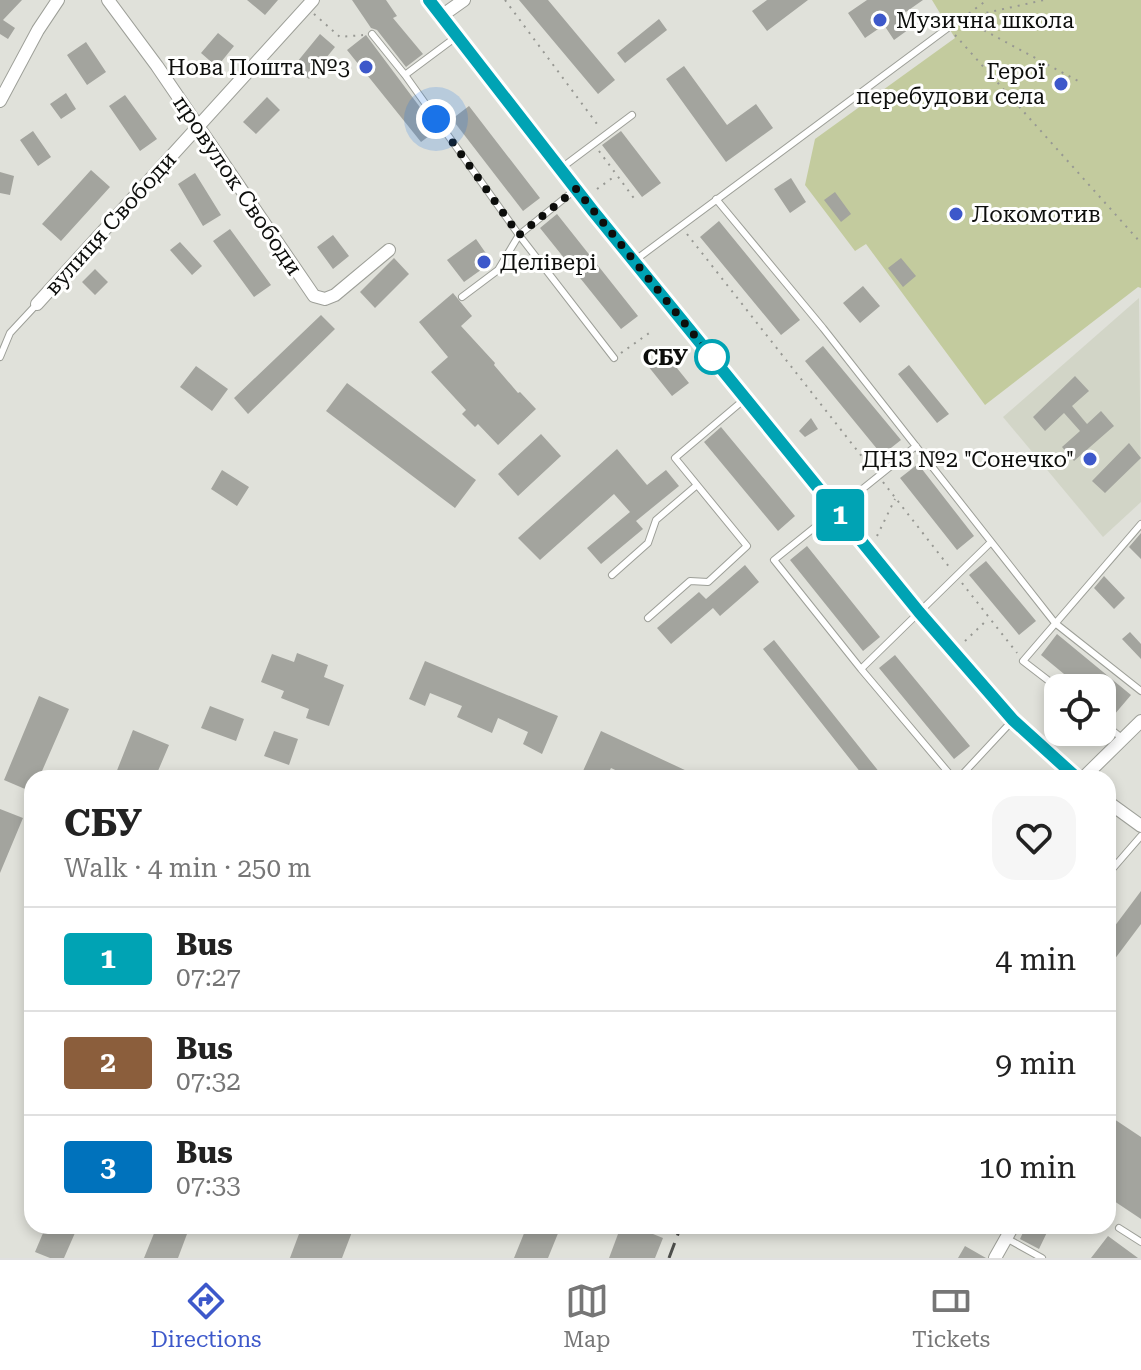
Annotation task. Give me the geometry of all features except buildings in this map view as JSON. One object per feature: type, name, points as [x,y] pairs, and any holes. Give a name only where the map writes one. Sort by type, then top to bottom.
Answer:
[{"type":"street","points":[[0,101],[38,30],[58,0]]},
{"type":"street","name":"провулок Свободи","points":[[108,0],[198,125],[314,296],[325,299],[335,295],[389,250]]},
{"type":"street","points":[[429,0],[576,189],[919,612],[1013,720],[1071,770]]},
{"type":"street","points":[[440,17],[464,0]]},
{"type":"street","name":"вулиця Свободи","points":[[37,304],[310,4]]},
{"type":"street","points":[[1089,770],[1141,721]]},
{"type":"street","points":[[1116,808],[1141,826]]},
{"type":"street","points":[[995,1258],[1009,1234]]},
{"type":"lane","points":[[634,261],[949,27]]},
{"type":"lane","points":[[372,34],[405,75],[519,235],[614,358]]},
{"type":"lane","points":[[405,75],[456,37]]},
{"type":"lane","points":[[560,169],[632,115]]},
{"type":"lane","points":[[462,297],[498,270],[519,235],[576,189]]},
{"type":"lane","points":[[716,199],[1055,623],[1141,691]]},
{"type":"lane","points":[[0,357],[10,333],[37,304]]},
{"type":"lane","points":[[648,618],[690,581],[708,582],[747,546],[675,458],[746,398]]},
{"type":"lane","points":[[916,446],[774,560],[946,770]]},
{"type":"lane","points":[[612,575],[648,543],[656,520],[697,485]]},
{"type":"lane","points":[[1044,677],[1023,661],[1141,524]]},
{"type":"lane","points":[[861,669],[991,542]]},
{"type":"lane","points":[[966,770],[1013,720]]},
{"type":"lane","points":[[1116,733],[1123,739]]},
{"type":"lane","points":[[1116,865],[1141,836]]},
{"type":"lane","points":[[1119,1228],[1141,1242]]},
{"type":"lane","points":[[1012,1234],[1042,1258]]},
{"type":"path","points":[[505,0],[606,135]]},
{"type":"path","points":[[987,0],[949,27],[1141,243]]},
{"type":"path","points":[[962,19],[1044,0]]},
{"type":"path","points":[[310,4],[340,37],[372,34]]},
{"type":"path","points":[[962,19],[1078,81]]},
{"type":"path","points":[[593,143],[636,201]]},
{"type":"path","points":[[597,189],[616,175]]},
{"type":"path","points":[[681,226],[1023,661]]},
{"type":"path","points":[[614,358],[652,331]]},
{"type":"path","points":[[877,536],[895,498]]},
{"type":"path","points":[[965,641],[989,618]]},
{"type":"shaded area","name":"ДНЗ №2 \"Сонечко\"","points":[[1139,298],[1141,502],[1103,537],[1003,417]]},
{"type":"green space","name":"Локомотив","points":[[932,0],[1141,0],[1141,288],[1138,287],[985,405],[866,244],[855,251],[805,185],[815,139],[955,38]]},
{"type":"railway","points":[[669,1258],[678,1234]]},
{"type":"bus line","name":"1","points":[[429,0],[593,211],[919,612],[1013,720],[1068,770]]},
{"type":"place","name":"Музична школа","points":[[880,20]]},
{"type":"place","name":"Нова Пошта №3","points":[[366,67]]},
{"type":"place","name":"Герої перебудови села","points":[[1061,84]]},
{"type":"place","name":"Локомотив","points":[[956,214]]},
{"type":"place","name":"Делівері","points":[[484,262]]},
{"type":"place","name":"СБУ","points":[[712,357]]},
{"type":"place","name":"ДНЗ №2 \"Сонечко\"","points":[[1090,459]]},
{"type":"route","points":[[436,119],[519,235],[576,189],[712,357]]}]
